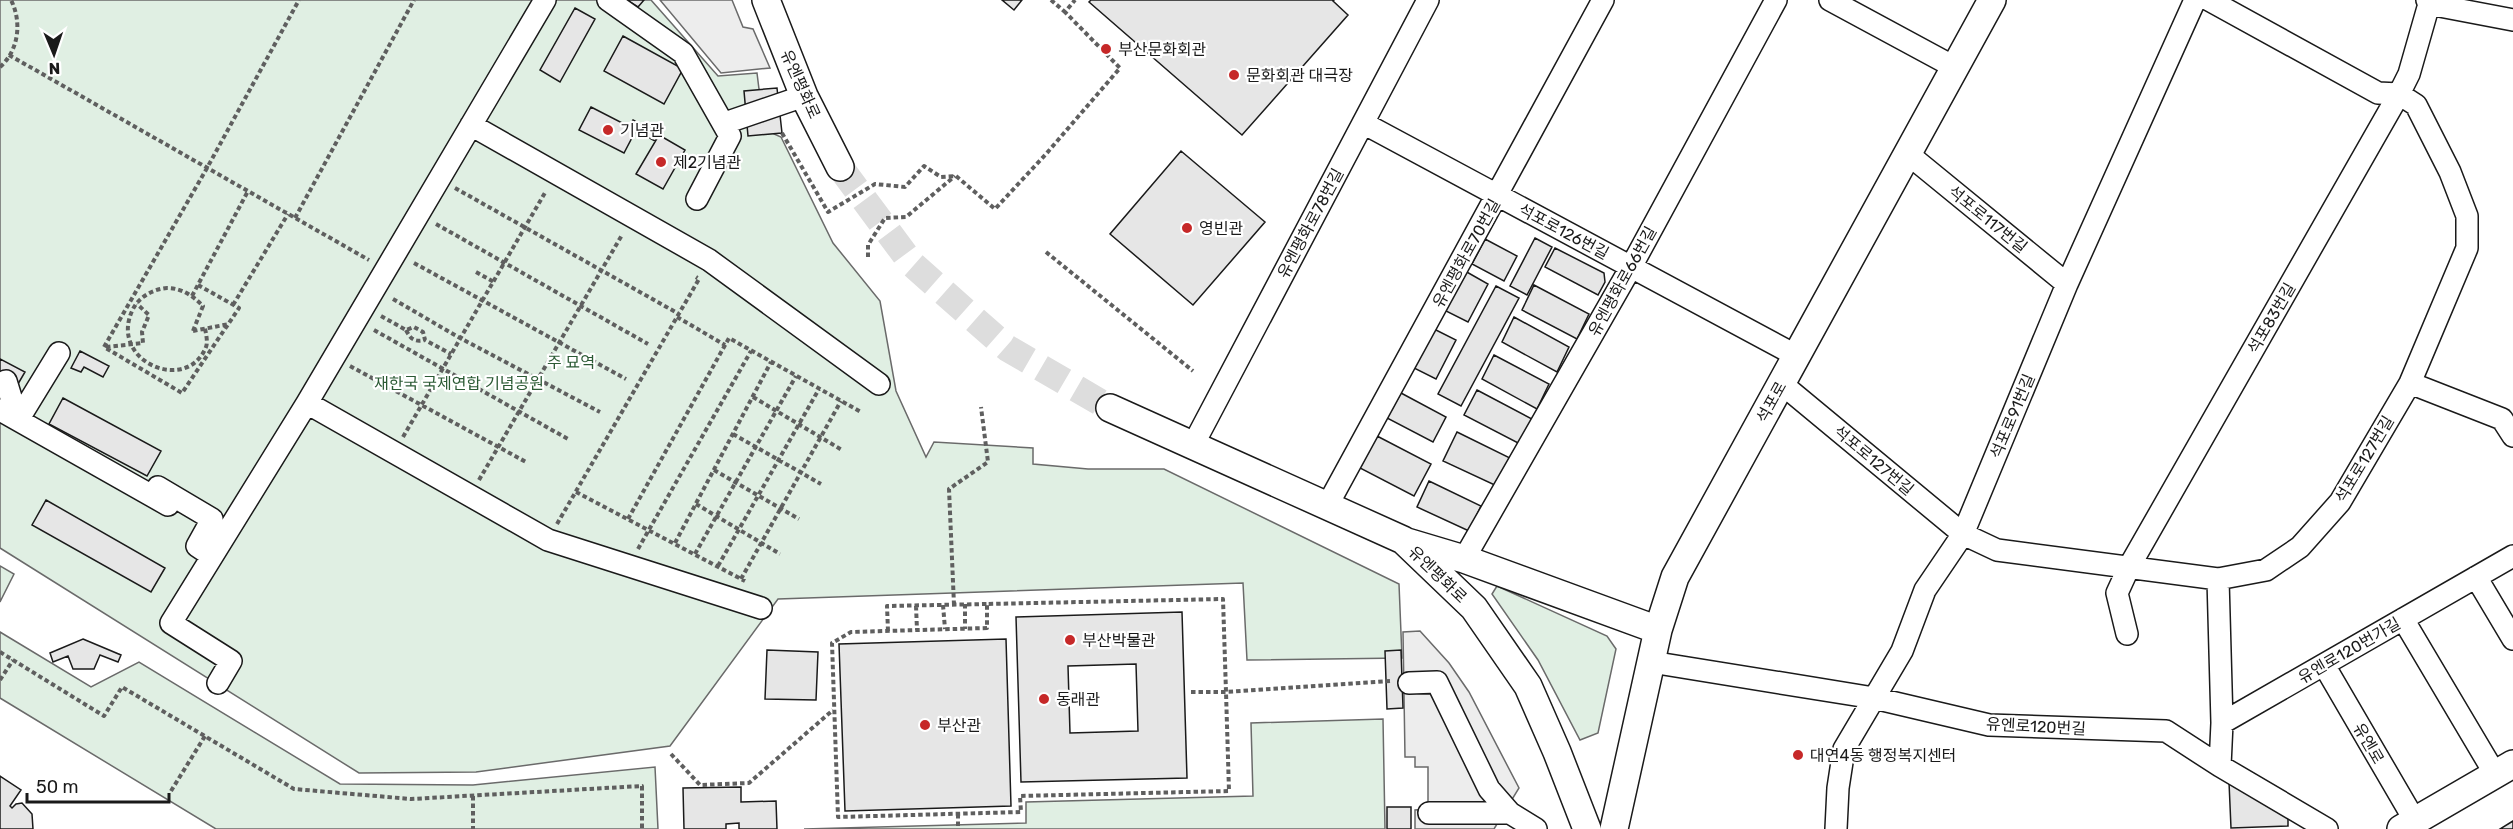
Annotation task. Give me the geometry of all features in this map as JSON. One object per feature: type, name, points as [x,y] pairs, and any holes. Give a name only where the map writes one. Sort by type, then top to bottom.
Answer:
[{"type":"main road","name":"유엔평화로","points":[[766,0],[804,96],[840,167]]},
{"type":"main road","name":"석포로","points":[[1614,829],[1658,630],[1675,577],[1992,0]]},
{"type":"main road","name":"유엔평화로","points":[[1110,408],[1403,540],[1474,608],[1528,686],[1587,829]]},
{"type":"main road","points":[[1403,540],[1464,559],[1658,630]]},
{"type":"main road","name":"유엔로","points":[[2408,825],[2504,769]]},
{"type":"street","points":[[218,683],[231,661],[171,622],[307,403],[545,0]]},
{"type":"street","points":[[609,0],[683,52],[725,123],[730,136],[697,199]]},
{"type":"street","name":"유엔평화로78번길","points":[[1193,446],[1428,0]]},
{"type":"street","name":"유엔평화로70번길","points":[[1327,506],[1603,0]]},
{"type":"street","name":"유엔평화로66번길","points":[[1464,559],[1630,267],[1776,0]]},
{"type":"street","points":[[1830,0],[1956,68]]},
{"type":"street","name":"석포로91번길","points":[[1836,829],[1838,788],[1844,749],[1902,651],[1925,590],[1962,534],[2067,284],[2195,0]]},
{"type":"street","points":[[2208,0],[2378,93],[2399,94]]},
{"type":"street","points":[[2429,2],[2513,20]]},
{"type":"street","name":"석포83번길","points":[[2127,634],[2117,593],[2128,567],[2399,94],[2409,74],[2429,2]]},
{"type":"street","name":"석포로127번길","points":[[1782,384],[1962,534],[1997,550],[2218,579],[2266,570],[2300,547],[2340,502],[2410,383],[2467,248],[2467,216],[2450,172],[2416,105],[2399,94]]},
{"type":"street","points":[[725,123],[804,96]]},
{"type":"street","name":"석포로126번길","points":[[1363,123],[1797,356]]},
{"type":"street","points":[[471,125],[709,260],[879,384]]},
{"type":"street","name":"석포로117번길","points":[[1908,154],[2067,284]]},
{"type":"street","points":[[9,415],[59,353]]},
{"type":"street","points":[[6,381],[9,415]]},
{"type":"street","points":[[2410,383],[2502,419],[2513,436]]},
{"type":"street","points":[[307,403],[548,540],[761,608]]},
{"type":"street","points":[[9,415],[160,501],[158,487],[212,519],[197,546],[212,556]]},
{"type":"street","name":"유엔로120번가길","points":[[2222,723],[2513,556]]},
{"type":"street","points":[[2476,577],[2513,639]]},
{"type":"street","points":[[2218,579],[2222,723],[2220,766]]},
{"type":"street","name":"유엔로","points":[[2403,619],[2504,769]]},
{"type":"street","name":"유엔로120번길","points":[[1651,662],[1874,698],[1989,725],[2166,731],[2220,766],[2327,829]]},
{"type":"street","name":"유엔로","points":[[2324,665],[2408,825]]},
{"type":"street","points":[[1400,682],[1437,682],[1489,789],[1510,813],[1536,829]]},
{"type":"street","points":[[1429,813],[1510,813]]},
{"type":"path","points":[[0,67],[14,48],[18,29],[16,10],[11,0]]},
{"type":"path","points":[[104,347],[207,168],[299,0]]},
{"type":"path","points":[[295,218],[414,0]]},
{"type":"path","points":[[782,133],[828,212],[875,184],[905,187],[924,166],[941,177],[956,176],[995,208],[1046,154],[1120,68],[1051,0]]},
{"type":"path","points":[[1065,12],[1075,0]]},
{"type":"path","points":[[9,55],[386,270]]},
{"type":"path","points":[[868,257],[868,245],[885,218],[906,217],[956,176]]},
{"type":"path","points":[[455,188],[602,270],[725,345]]},
{"type":"path","points":[[192,296],[248,191]]},
{"type":"path","points":[[395,451],[546,191]]},
{"type":"path","points":[[233,305],[288,214]]},
{"type":"path","points":[[436,224],[648,344]]},
{"type":"path","points":[[479,480],[622,235]]},
{"type":"path","points":[[1046,252],[1193,371]]},
{"type":"path","points":[[414,263],[626,379]]},
{"type":"path","points":[[476,272],[494,282]]},
{"type":"path","points":[[548,540],[699,279]]},
{"type":"path","points":[[104,347],[182,393],[239,308],[198,285]]},
{"type":"path","points":[[205,328],[206,345],[199,357],[188,365],[162,370],[149,365],[139,357],[131,344],[128,333],[129,320],[137,304],[154,291],[168,288],[181,290],[203,306],[193,331],[205,328],[229,324]]},
{"type":"path","points":[[393,298],[460,338],[600,412]]},
{"type":"path","points":[[104,347],[143,343],[142,332],[149,315],[137,304]]},
{"type":"path","points":[[364,306],[406,330],[417,342],[425,340],[451,354]]},
{"type":"path","points":[[406,330],[414,327],[423,332],[425,340]]},
{"type":"path","points":[[374,330],[568,439]]},
{"type":"path","points":[[628,519],[729,339],[861,412]]},
{"type":"path","points":[[629,565],[751,351]]},
{"type":"path","points":[[675,543],[771,362]]},
{"type":"path","points":[[349,366],[526,462]]},
{"type":"path","points":[[695,554],[796,376]]},
{"type":"path","points":[[718,566],[819,388]]},
{"type":"path","points":[[753,397],[842,450]]},
{"type":"path","points":[[741,579],[841,401]]},
{"type":"path","points":[[954,605],[949,489],[988,462],[981,407]]},
{"type":"path","points":[[733,434],[821,484]]},
{"type":"path","points":[[714,470],[799,519]]},
{"type":"path","points":[[576,492],[750,584]]},
{"type":"path","points":[[696,504],[780,554]]},
{"type":"path","points":[[888,631],[887,606],[1223,599],[1229,791],[1020,796],[1020,812],[838,817],[832,643],[852,633],[987,628],[987,604]]},
{"type":"path","points":[[965,604],[966,629]]},
{"type":"path","points":[[943,605],[945,629]]},
{"type":"path","points":[[916,606],[917,630]]},
{"type":"path","points":[[0,652],[104,716],[122,687],[294,789],[411,799],[642,786],[642,829]]},
{"type":"path","points":[[0,680],[13,660]]},
{"type":"path","points":[[1191,692],[1400,682]]},
{"type":"path","points":[[671,754],[700,785],[749,783],[834,709]]},
{"type":"path","points":[[171,791],[205,736]]},
{"type":"path","points":[[473,796],[473,829]]},
{"type":"path","points":[[958,814],[958,829]]},
{"type":"green space","name":"재한국 국제연합 기념공원","points":[[0,0],[651,0],[718,76],[757,73],[759,89],[774,134],[781,137],[833,243],[880,301],[896,391],[926,457],[934,442],[1033,448],[1033,464],[1088,469],[1164,469],[1399,584],[1402,658],[1247,660],[1243,583],[778,599],[670,746],[476,772],[359,773],[0,548]]},
{"type":"green space","points":[[0,566],[14,574],[0,602]]},
{"type":"green space","points":[[1497,586],[1607,636],[1616,649],[1598,733],[1580,740],[1538,660],[1492,594]]},
{"type":"green space","points":[[0,632],[91,687],[139,662],[340,784],[473,785],[655,767],[658,829],[216,829],[0,698]]},
{"type":"green space","points":[[1383,719],[1385,829],[804,829],[1026,823],[1026,802],[1253,796],[1251,723]]},
{"type":"shaded area","points":[[660,0],[732,0],[743,27],[753,29],[770,68],[721,73]]},
{"type":"shaded area","points":[[1420,631],[1449,663],[1469,692],[1519,788],[1494,829],[1415,829],[1415,810],[1428,809],[1428,767],[1415,767],[1415,757],[1405,757],[1403,632]]},
{"type":"building","points":[[627,0],[644,0],[638,7]]},
{"type":"building","points":[[1002,0],[1022,0],[1014,10]]},
{"type":"building","name":"문화회관 대극장","points":[[1091,0],[1334,0],[1348,15],[1242,135],[1089,2]]},
{"type":"building","points":[[575,8],[595,19],[560,82],[540,70]]},
{"type":"building","points":[[623,36],[683,69],[664,104],[604,71]]},
{"type":"building","points":[[777,88],[782,133],[748,136],[744,91]]},
{"type":"building","name":"기념관","points":[[591,107],[636,130],[624,153],[579,130]]},
{"type":"building","points":[[633,120],[659,135],[655,141],[629,127]]},
{"type":"building","name":"제2기념관","points":[[659,135],[685,150],[663,189],[636,174]]},
{"type":"building","name":"영빈관","points":[[1181,151],[1265,222],[1193,305],[1110,234]]},
{"type":"building","points":[[1535,238],[1552,247],[1527,295],[1510,286]]},
{"type":"building","points":[[1485,239],[1517,256],[1504,281],[1472,264]]},
{"type":"building","points":[[1555,248],[1604,273],[1605,282],[1598,295],[1545,267]]},
{"type":"building","points":[[1465,271],[1488,284],[1468,322],[1444,310]]},
{"type":"building","points":[[1534,285],[1589,314],[1577,339],[1522,310]]},
{"type":"building","points":[[1496,286],[1519,298],[1461,406],[1438,394]]},
{"type":"building","points":[[1514,317],[1569,347],[1557,372],[1502,342]]},
{"type":"building","points":[[1432,328],[1456,340],[1436,379],[1412,367]]},
{"type":"building","points":[[80,351],[109,366],[103,377],[84,367],[81,372],[71,368]]},
{"type":"building","points":[[1494,355],[1549,384],[1537,409],[1482,379]]},
{"type":"building","points":[[0,359],[25,372],[18,384],[0,375]]},
{"type":"building","points":[[1477,390],[1532,419],[1520,444],[1464,415]]},
{"type":"building","points":[[1401,393],[1446,417],[1433,442],[1387,418]]},
{"type":"building","points":[[63,398],[161,451],[147,476],[49,424]]},
{"type":"building","points":[[1457,432],[1512,459],[1499,487],[1443,461]]},
{"type":"building","points":[[1377,436],[1431,464],[1414,496],[1360,468]]},
{"type":"building","points":[[1429,481],[1481,506],[1469,531],[1417,507]]},
{"type":"building","points":[[46,500],[165,568],[151,592],[32,525]]},
{"type":"building","name":"동래관","points":[[1182,612],[1187,778],[1021,782],[1016,617]],"holes":[[[1136,664],[1138,731],[1070,733],[1068,666]]]},
{"type":"building","points":[[83,639],[121,655],[118,662],[100,655],[94,669],[73,669],[68,656],[53,662],[50,653]]},
{"type":"building","name":"부산관","points":[[1006,639],[1011,806],[845,811],[839,644]]},
{"type":"building","points":[[767,650],[818,652],[816,700],[765,699]]},
{"type":"building","points":[[1401,650],[1403,708],[1387,709],[1385,651]]},
{"type":"building","points":[[0,776],[21,790],[10,806],[12,808],[22,803],[32,814],[33,829],[0,829]]},
{"type":"building","points":[[2229,782],[2288,809],[2288,826],[2231,828]]},
{"type":"building","points":[[741,787],[741,802],[776,801],[777,829],[739,829],[739,823],[726,824],[726,829],[684,829],[683,788]]},
{"type":"building","points":[[1387,807],[1411,807],[1411,829],[1387,829]]},
{"type":"building","points":[[2513,821],[2513,829],[2500,829]]},
{"type":"tunnel","points":[[840,167],[912,264],[1007,348],[1110,408]]},
{"type":"place","name":"부산문화회관","points":[[1106,49]]},
{"type":"place","name":"문화회관 대극장","points":[[1234,75]]},
{"type":"place","name":"기념관","points":[[608,130]]},
{"type":"place","name":"제2기념관","points":[[661,162]]},
{"type":"place","name":"영빈관","points":[[1187,228]]},
{"type":"place","name":"부산박물관","points":[[1070,640]]},
{"type":"place","name":"동래관","points":[[1044,699]]},
{"type":"place","name":"부산관","points":[[925,725]]},
{"type":"place","name":"대연4동 행정복지센터","points":[[1798,755]]},
{"type":"park label","name":"주 묘역","points":[[571,362]]}]
